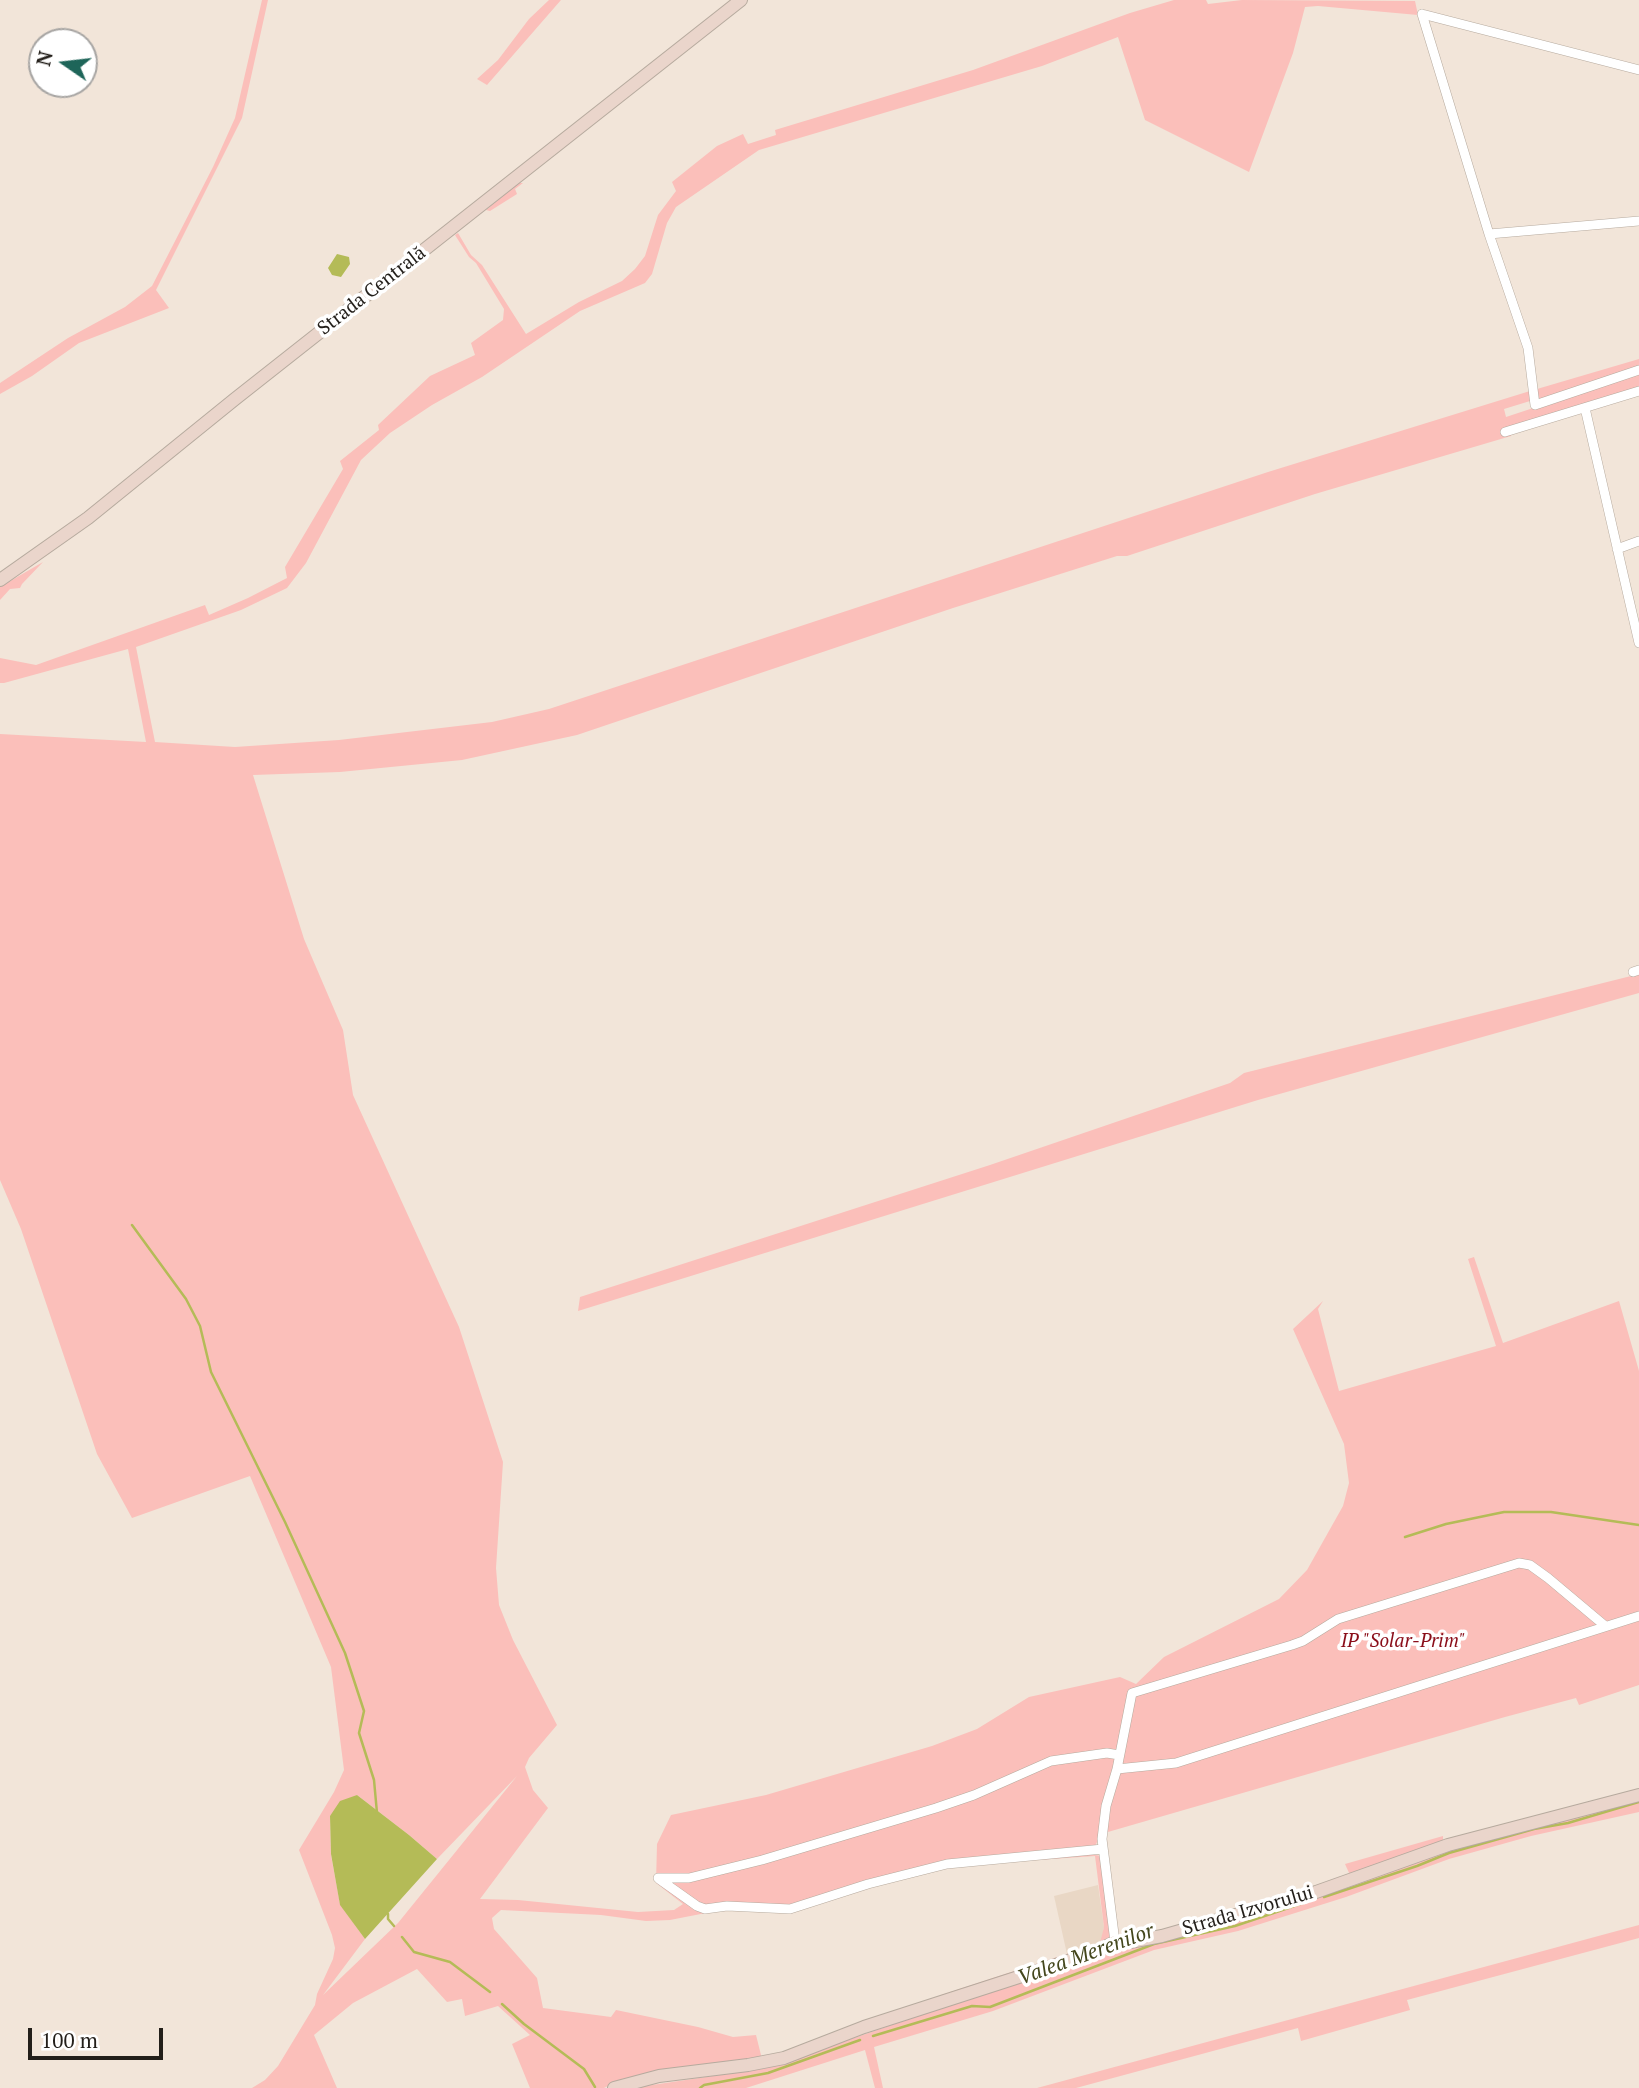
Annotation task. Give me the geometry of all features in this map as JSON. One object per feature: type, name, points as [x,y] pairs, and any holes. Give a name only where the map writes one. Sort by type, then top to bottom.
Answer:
[{"type":"street","name":"Strada Centrală","points":[[0,580],[88,519],[235,399],[741,0]]},
{"type":"street","points":[[1639,70],[1422,14],[1489,234],[1528,348],[1535,405],[1639,370]]},
{"type":"street","points":[[1489,234],[1639,221]]},
{"type":"street","points":[[1506,432],[1639,391]]},
{"type":"street","points":[[1585,408],[1639,643]]},
{"type":"street","points":[[1617,549],[1639,541]]},
{"type":"street","points":[[1115,1942],[1102,1839],[1106,1806],[1117,1769],[1132,1693],[1303,1641],[1338,1619],[1519,1563],[1530,1565],[1548,1578],[1604,1625]]},
{"type":"street","points":[[1117,1769],[1176,1763],[1639,1615]]},
{"type":"street","points":[[1103,1849],[947,1864],[790,1909],[727,1906],[705,1909],[658,1878],[689,1878],[762,1860],[936,1808],[974,1795],[1051,1760],[1107,1753],[1119,1755]]},
{"type":"street","name":"Strada Izvorului","points":[[614,2088],[659,2076],[748,2065],[784,2057],[864,2027],[1093,1953],[1115,1942],[1162,1936],[1315,1892],[1448,1845],[1639,1794]]},
{"type":"shaded area","points":[[337,254],[349,257],[350,264],[341,277],[332,275],[328,268]]},
{"type":"shaded area","points":[[357,1795],[437,1859],[365,1939],[340,1905],[331,1854],[330,1816],[340,1801]]},
{"type":"shaded area","points":[[1098,1885],[1104,1927],[1101,1943],[1067,1954],[1054,1896]]},
{"type":"green space","points":[[262,0],[268,0],[242,118],[156,290],[169,308],[79,343],[32,376],[0,394],[0,383],[68,338],[125,307],[152,286],[235,118]]},
{"type":"green space","points":[[549,0],[561,0],[487,85],[477,79],[498,60],[529,19]]},
{"type":"green space","name":"IP \"Solar-Prim\"","points":[[1174,0],[1206,0],[1208,4],[1242,0],[1415,1],[1418,15],[1305,7],[1293,53],[1249,172],[1145,120],[1118,37],[1042,66],[759,150],[676,207],[667,223],[652,274],[645,283],[580,311],[482,377],[390,433],[361,460],[306,563],[287,588],[241,610],[136,647],[155,742],[235,747],[339,740],[492,722],[549,709],[1268,472],[1530,391],[1530,401],[1504,409],[1506,417],[1639,373],[1639,387],[1509,428],[1511,436],[1315,494],[1127,556],[1117,556],[953,608],[577,735],[462,760],[340,772],[253,775],[304,939],[343,1030],[353,1095],[459,1327],[503,1462],[496,1568],[499,1605],[513,1640],[557,1725],[529,1758],[525,1767],[533,1790],[548,1808],[480,1899],[518,1900],[638,1912],[674,1910],[683,1904],[656,1883],[657,1844],[671,1815],[766,1795],[932,1746],[977,1729],[1029,1697],[1120,1677],[1136,1684],[1164,1657],[1279,1599],[1307,1570],[1343,1506],[1349,1483],[1344,1444],[1293,1329],[1323,1301],[1318,1309],[1339,1391],[1496,1346],[1468,1259],[1474,1257],[1503,1343],[1619,1301],[1639,1371],[1639,1685],[1579,1705],[1576,1698],[1505,1717],[1101,1834],[1095,1846],[1095,1855],[1101,1856],[1111,1932],[1103,1946],[947,1997],[941,1995],[1100,1943],[1104,1927],[1095,1856],[950,1866],[880,1884],[801,1910],[716,1911],[670,1920],[646,1921],[601,1915],[501,1910],[492,1918],[494,1929],[537,1978],[543,2008],[611,2017],[616,2010],[733,2037],[756,2035],[762,2059],[616,2082],[604,2088],[530,2088],[512,2044],[530,2035],[498,2006],[465,2016],[462,1999],[447,2002],[417,1969],[353,2003],[314,2035],[337,2088],[252,2088],[265,2080],[278,2066],[315,2005],[317,1994],[333,1959],[335,1948],[332,1935],[299,1850],[344,1770],[331,1667],[250,1476],[132,1518],[97,1454],[21,1229],[0,1180],[0,734],[146,742],[128,649],[4,683],[0,683],[0,658],[36,665],[205,605],[209,615],[287,578],[285,567],[343,469],[340,461],[379,430],[378,425],[430,376],[475,355],[471,343],[503,320],[504,309],[455,235],[458,233],[526,334],[579,302],[622,281],[635,269],[645,256],[658,215],[676,191],[672,182],[717,146],[743,134],[748,144],[776,135],[775,130],[973,70],[1130,13]],"holes":[[[517,1776],[398,1923],[323,1995],[365,1939],[340,1904],[331,1855],[330,1816],[357,1795],[437,1859]]]},
{"type":"green space","points":[[518,183],[523,183],[515,189],[517,194],[490,211],[486,210]]},
{"type":"green space","points":[[1639,359],[1639,367],[1537,401],[1537,389]]},
{"type":"green space","points":[[43,562],[20,588],[10,589],[0,600],[0,587]]},
{"type":"green space","points":[[1639,974],[1639,993],[1258,1100],[578,1311],[580,1297],[990,1165],[1230,1083],[1244,1073]]},
{"type":"green space","points":[[1639,1798],[1639,1812],[1531,1836],[1449,1859],[1346,1897],[1238,1931],[1154,1950],[993,2011],[874,2047],[883,2088],[875,2088],[865,2050],[746,2088],[632,2088],[766,2068],[1112,1953],[1186,1935],[1422,1858]]},
{"type":"green space","points":[[1443,1836],[1443,1843],[1350,1875],[1345,1864]]},
{"type":"green space","points":[[1639,1925],[1639,1938],[1407,2000],[1410,2010],[1301,2041],[1298,2028],[1076,2088],[1037,2088]]},
{"type":"waterway","points":[[132,1225],[186,1299],[200,1326],[211,1372],[285,1522],[345,1653],[364,1711],[359,1733],[374,1780],[377,1813]]},
{"type":"waterway","points":[[1405,1537],[1446,1524],[1504,1512],[1551,1512],[1639,1525]]},
{"type":"waterway","name":"Valea Merenilor","points":[[1324,1897],[1449,1853],[1639,1802]]},
{"type":"waterway","name":"Valea Merenilor","points":[[873,2036],[972,2006],[990,2007],[1154,1944],[1235,1926],[1309,1901]]},
{"type":"waterway","points":[[388,1914],[388,1919],[394,1926]]},
{"type":"waterway","points":[[402,1937],[414,1952],[450,1962],[490,1992]]},
{"type":"waterway","points":[[502,2004],[584,2069],[595,2087]]},
{"type":"waterway","name":"Valea Merenilor","points":[[700,2088],[768,2073],[860,2040]]}]
